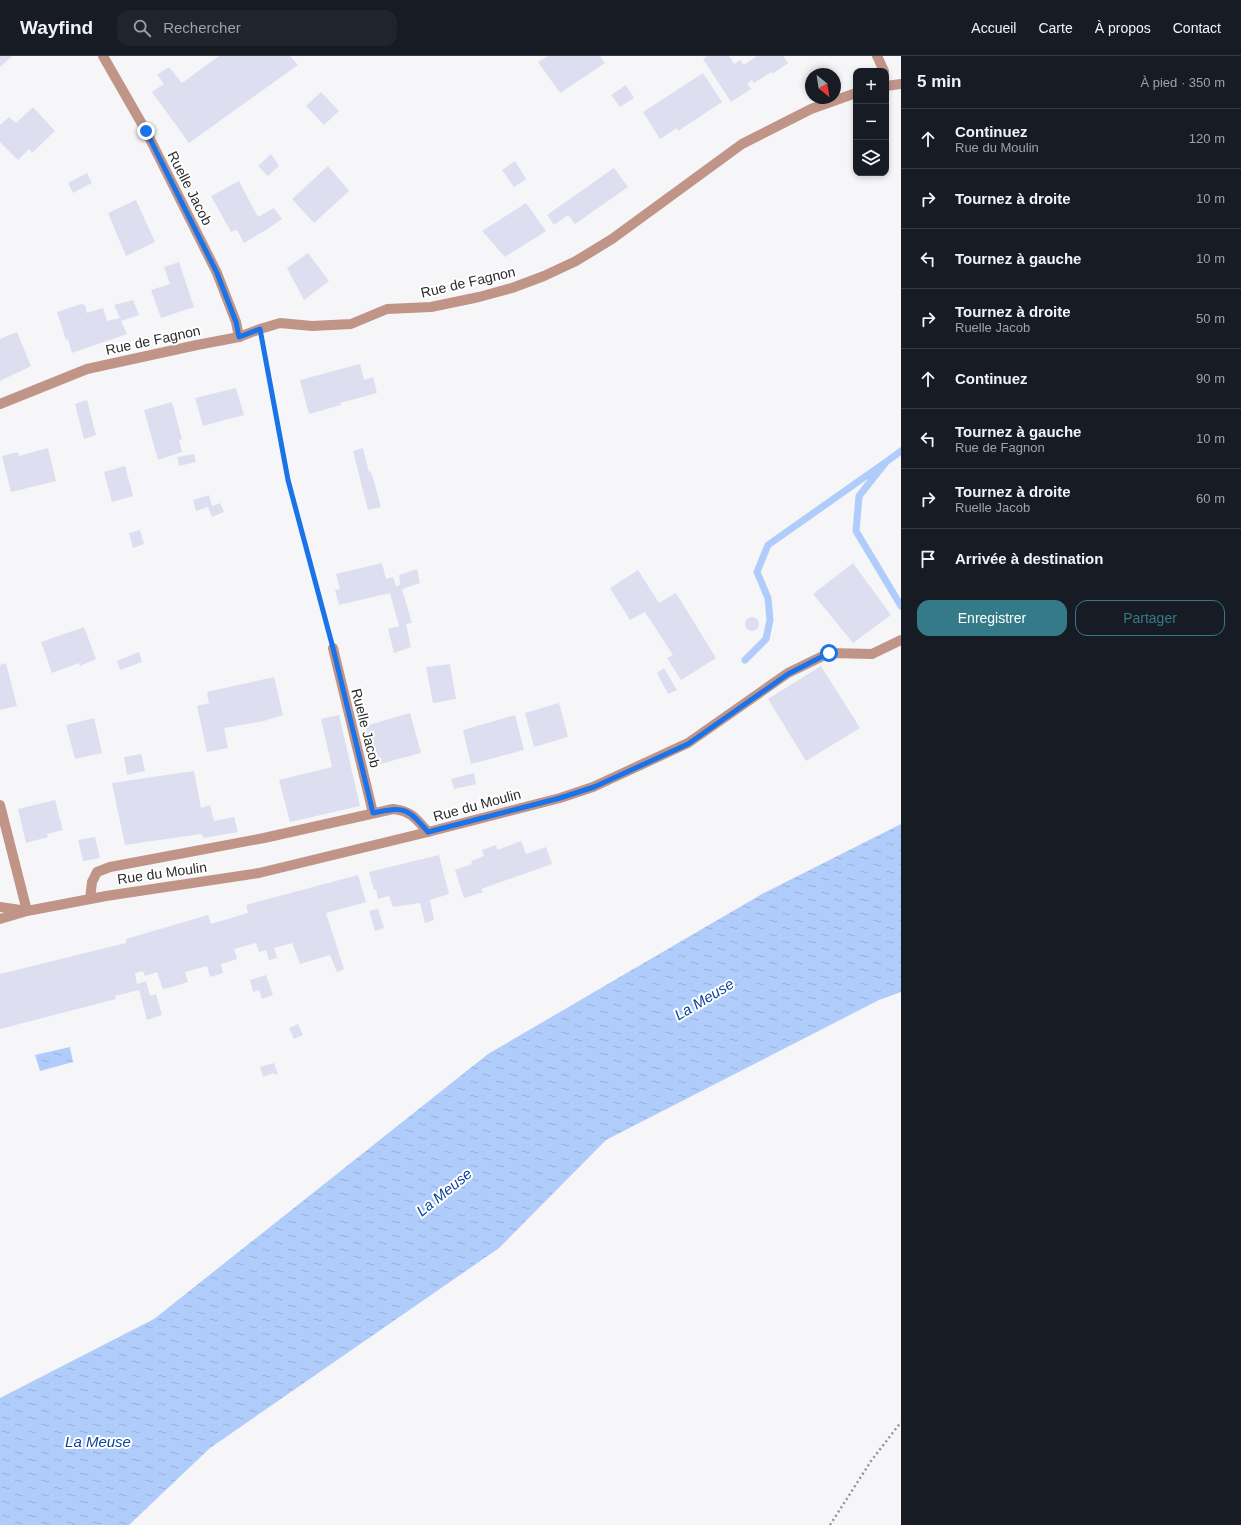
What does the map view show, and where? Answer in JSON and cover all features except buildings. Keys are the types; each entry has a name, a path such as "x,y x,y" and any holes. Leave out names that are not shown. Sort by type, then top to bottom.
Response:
{"street":[{"name":"Ruelle Jacob","path":"102,56 146,131 217,273 236,322 239,337"},
{"path":"877,56 883,68"},
{"path":"889,83 901,84"},
{"name":"Rue de Fagnon","path":"0,404 87,369 197,344 239,337 280,323 312,326 351,324 387,309 438,306 512,288 544,276 576,261 612,239 742,144 810,109 853,94"},
{"name":"Rue du Moulin","path":"0,919 27,911 90,899 259,873 553,800 594,787 688,744 788,674 829,653 872,654 901,640"},
{"name":"Ruelle Jacob","path":"333,648 373,813"},
{"path":"0,805 27,911"},
{"path":"90,899 92,882 97,872 110,867 264,838 393,809 404,810 412,814 428,832"},
{"name":"Rue du Moulin","path":"0,907 27,911"}],"path":[{"path":"260,329 288,480 333,648"},
{"path":"830,1525 871,1461 901,1422"}],"water":[{"name":"La Meuse","path":"901,824 901,992 879,1000 606,1140 499,1248 210,1448 129,1525 0,1525 0,1398 154,1319 488,1054 762,894"},
{"path":"70,1047 73,1062 40,1071 35,1055"}],"waterway":[{"path":"901,451 886,462 859,496 856,531 901,606"},
{"path":"745,660 766,639 770,620 768,598 757,572 768,545 886,462"}],"route":[{"path":"146,131 217,273 236,322 239,337 260,329 288,480 333,648 373,813 393,809 404,810 412,814 428,832 560,798 594,787 688,744 788,674 829,653"}]}
